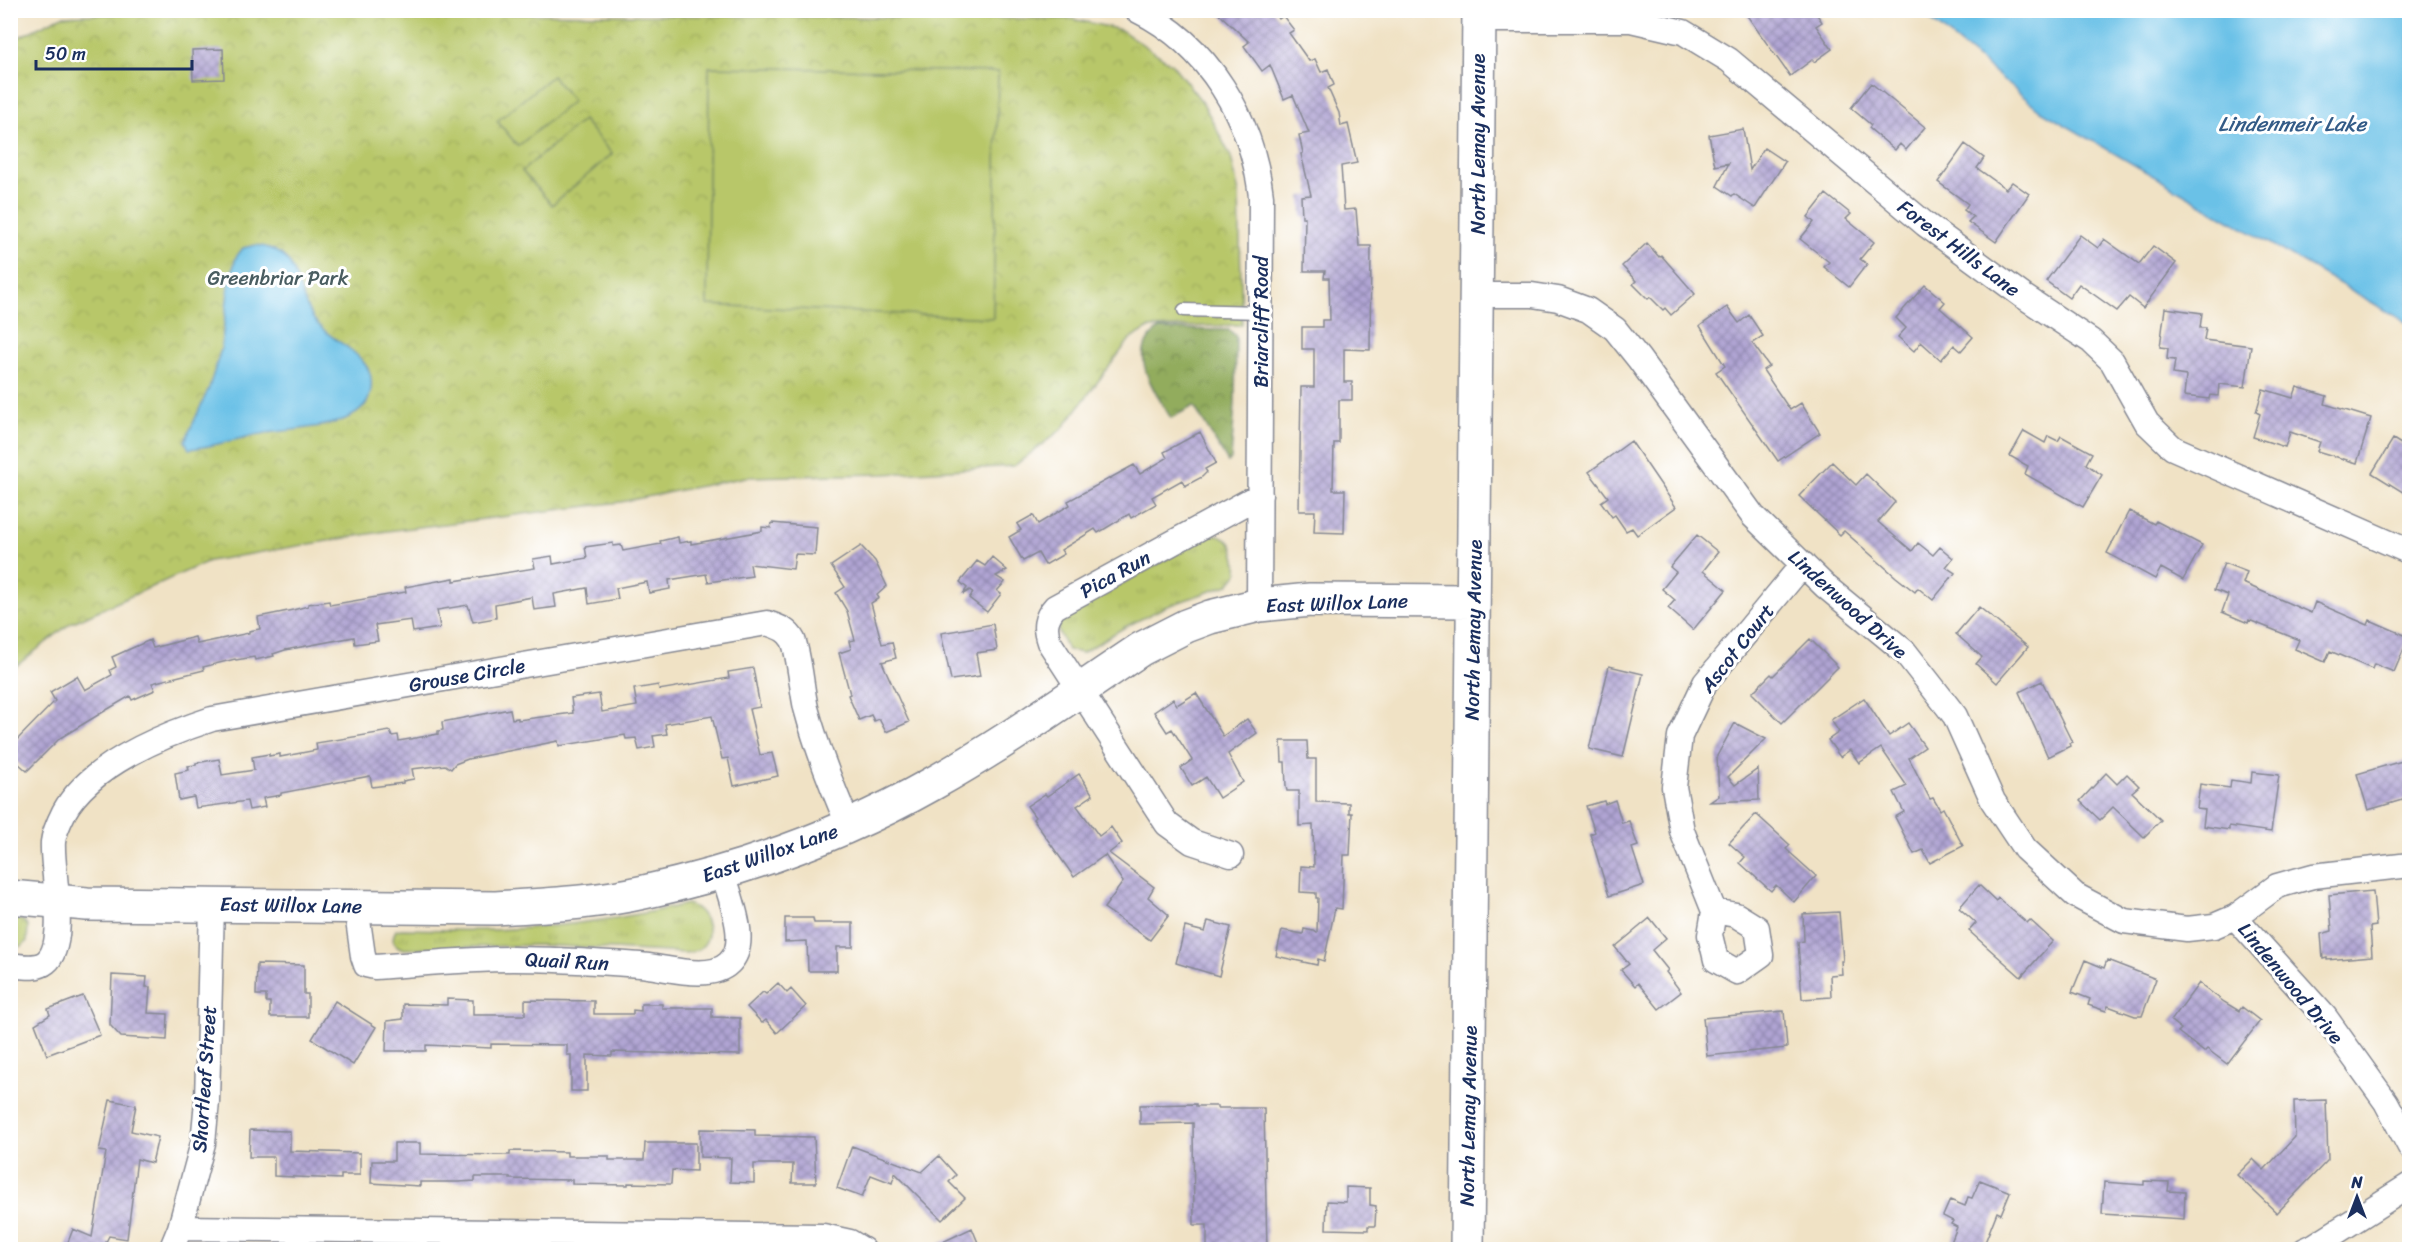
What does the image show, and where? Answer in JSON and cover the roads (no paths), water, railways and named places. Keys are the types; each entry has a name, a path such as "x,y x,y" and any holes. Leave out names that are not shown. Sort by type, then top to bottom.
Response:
{"main road":[{"name":"North Lemay Avenue","path":"1467,1250 1479,15"},
{"name":"East Willox Lane","path":"10,897 59,902 496,908 559,904 643,892 768,858 849,826 968,764 1163,637 1210,617 1259,605 1310,600 1473,601"}],"street":[{"name":"Briarcliff Road","path":"1137,10 1175,35 1198,57 1230,98 1240,116 1254,155 1261,196 1259,605"},
{"name":"Forest Hills Lane","path":"1479,15 1631,20 1683,32 1729,60 1925,224 2023,297 2091,341 2112,361 2147,423 2173,448 2409,552"},
{"name":"Lindenwood Drive","path":"1476,295 1532,295 1558,299 1588,310 1615,329 1753,516 1825,586 1905,652 1955,716 1993,801 2025,849 2074,895 2124,921 2187,929 2214,926 2235,917 2325,1017 2386,1102 2409,1147"},
{"name":"Pica Run","path":"1231,855 1192,842 1167,824 1079,691 1049,642 1045,626 1050,612 1055,607 1260,495"},
{"name":"Ascot Court","path":"1714,911 1682,831 1674,787 1680,736 1705,683 1803,564"},
{"name":"Grouse Circle","path":"10,965 33,967 46,962 54,950 59,902 53,841 62,815 70,801 102,770 171,734 212,719 767,623 782,628 795,646 799,674 814,736 824,767 849,826"},
{"path":"2235,917 2277,886 2313,876 2409,865"},
{"name":"Quail Run","path":"356,906 363,956 366,965 375,967 464,960 548,959 702,973 716,971 730,963 740,941 723,872"},
{"name":"Shortleaf Street","path":"176,1239 199,1163 206,1122 212,905"},
{"path":"2305,1250 2409,1185"},
{"path":"176,1239 823,1236 850,1242 863,1250"}],"lane":[{"path":"1184,310 1261,312"}],"water":[{"name":"Lindenmeir Lake","path":"1920,11 2409,11 2409,324 2041,111"},
{"path":"256,245 281,254 289,262 313,318 326,332 355,353 367,367 371,380 370,394 364,406 354,415 340,421 189,449 185,441 209,388 221,349 229,284 236,257 243,248"}],"park label":[{"name":"Greenbriar Park","path":"278,278"}]}
